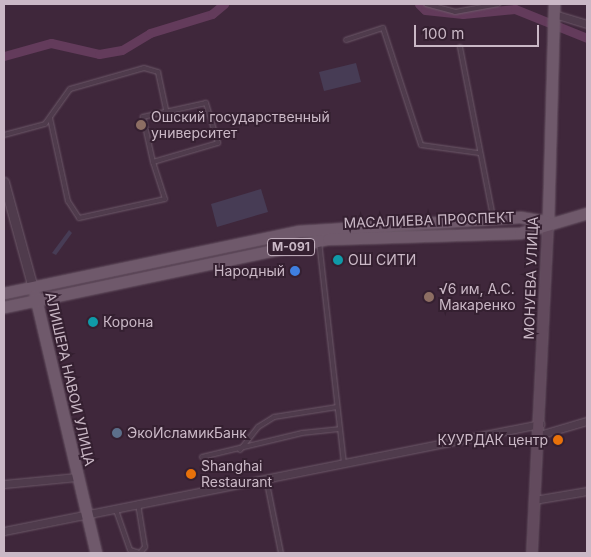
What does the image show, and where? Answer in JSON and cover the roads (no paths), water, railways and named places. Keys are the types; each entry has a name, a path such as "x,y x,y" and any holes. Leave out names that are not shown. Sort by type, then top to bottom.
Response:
{"main road":[{"name":"МОНУЕВА УЛИЦА","path":"532,553 548,221 554,12"},
{"path":"548,221 587,213"},
{"name":"МАСАЛИЕВА ПРОСПЕКТ","path":"33,288 300,232 493,218 548,221"},
{"name":"МАСАЛИЕВА ПРОСПЕКТ","path":"4,307 319,241 520,232 548,221"},
{"name":"М-091","path":"4,293 33,288"},
{"name":"АЛИШЕРА НАВОИ УЛИЦА","path":"33,288 96,553"}],"street":[{"path":"554,12 587,24"},
{"path":"4,182 33,288"},
{"path":"4,531 87,517 138,504 344,463 587,421"},
{"path":"4,484 77,477"},
{"path":"534,500 587,491"}],"lane":[{"path":"426,4 455,12 498,4"},
{"path":"346,40 384,28 421,145 479,153"},
{"path":"460,47 493,218"},
{"path":"4,135 37,128 50,118 70,89 144,68 158,72 166,111"},
{"path":"50,118 68,201 79,218 92,218 164,199 153,162 143,117 206,104 218,144 153,162"},
{"path":"319,241 344,463"},
{"path":"240,450 258,427 274,417 337,407"},
{"path":"202,457 240,450 302,433 339,430"},
{"path":"266,478 280,553"},
{"path":"116,510 130,550 140,553 145,547 138,504"}],"waterway":[{"path":"4,56 51,43 99,54 122,50 150,33 212,14 224,4"},
{"path":"419,4 425,10 463,14 515,9 587,38"}],"place":[{"name":"Ошский государственный университет","path":"141,125"},
{"name":"ОШ СИТИ","path":"338,260"},
{"name":"Народный","path":"295,271"},
{"name":"√6 им, А.С. Макаренко","path":"429,297"},
{"name":"Корона","path":"93,322"},
{"name":"ЭкоИсламикБанк","path":"117,433"},
{"name":"КУУРДАК центр","path":"558,440"},
{"name":"Shanghai Restaurant","path":"191,474"}]}
